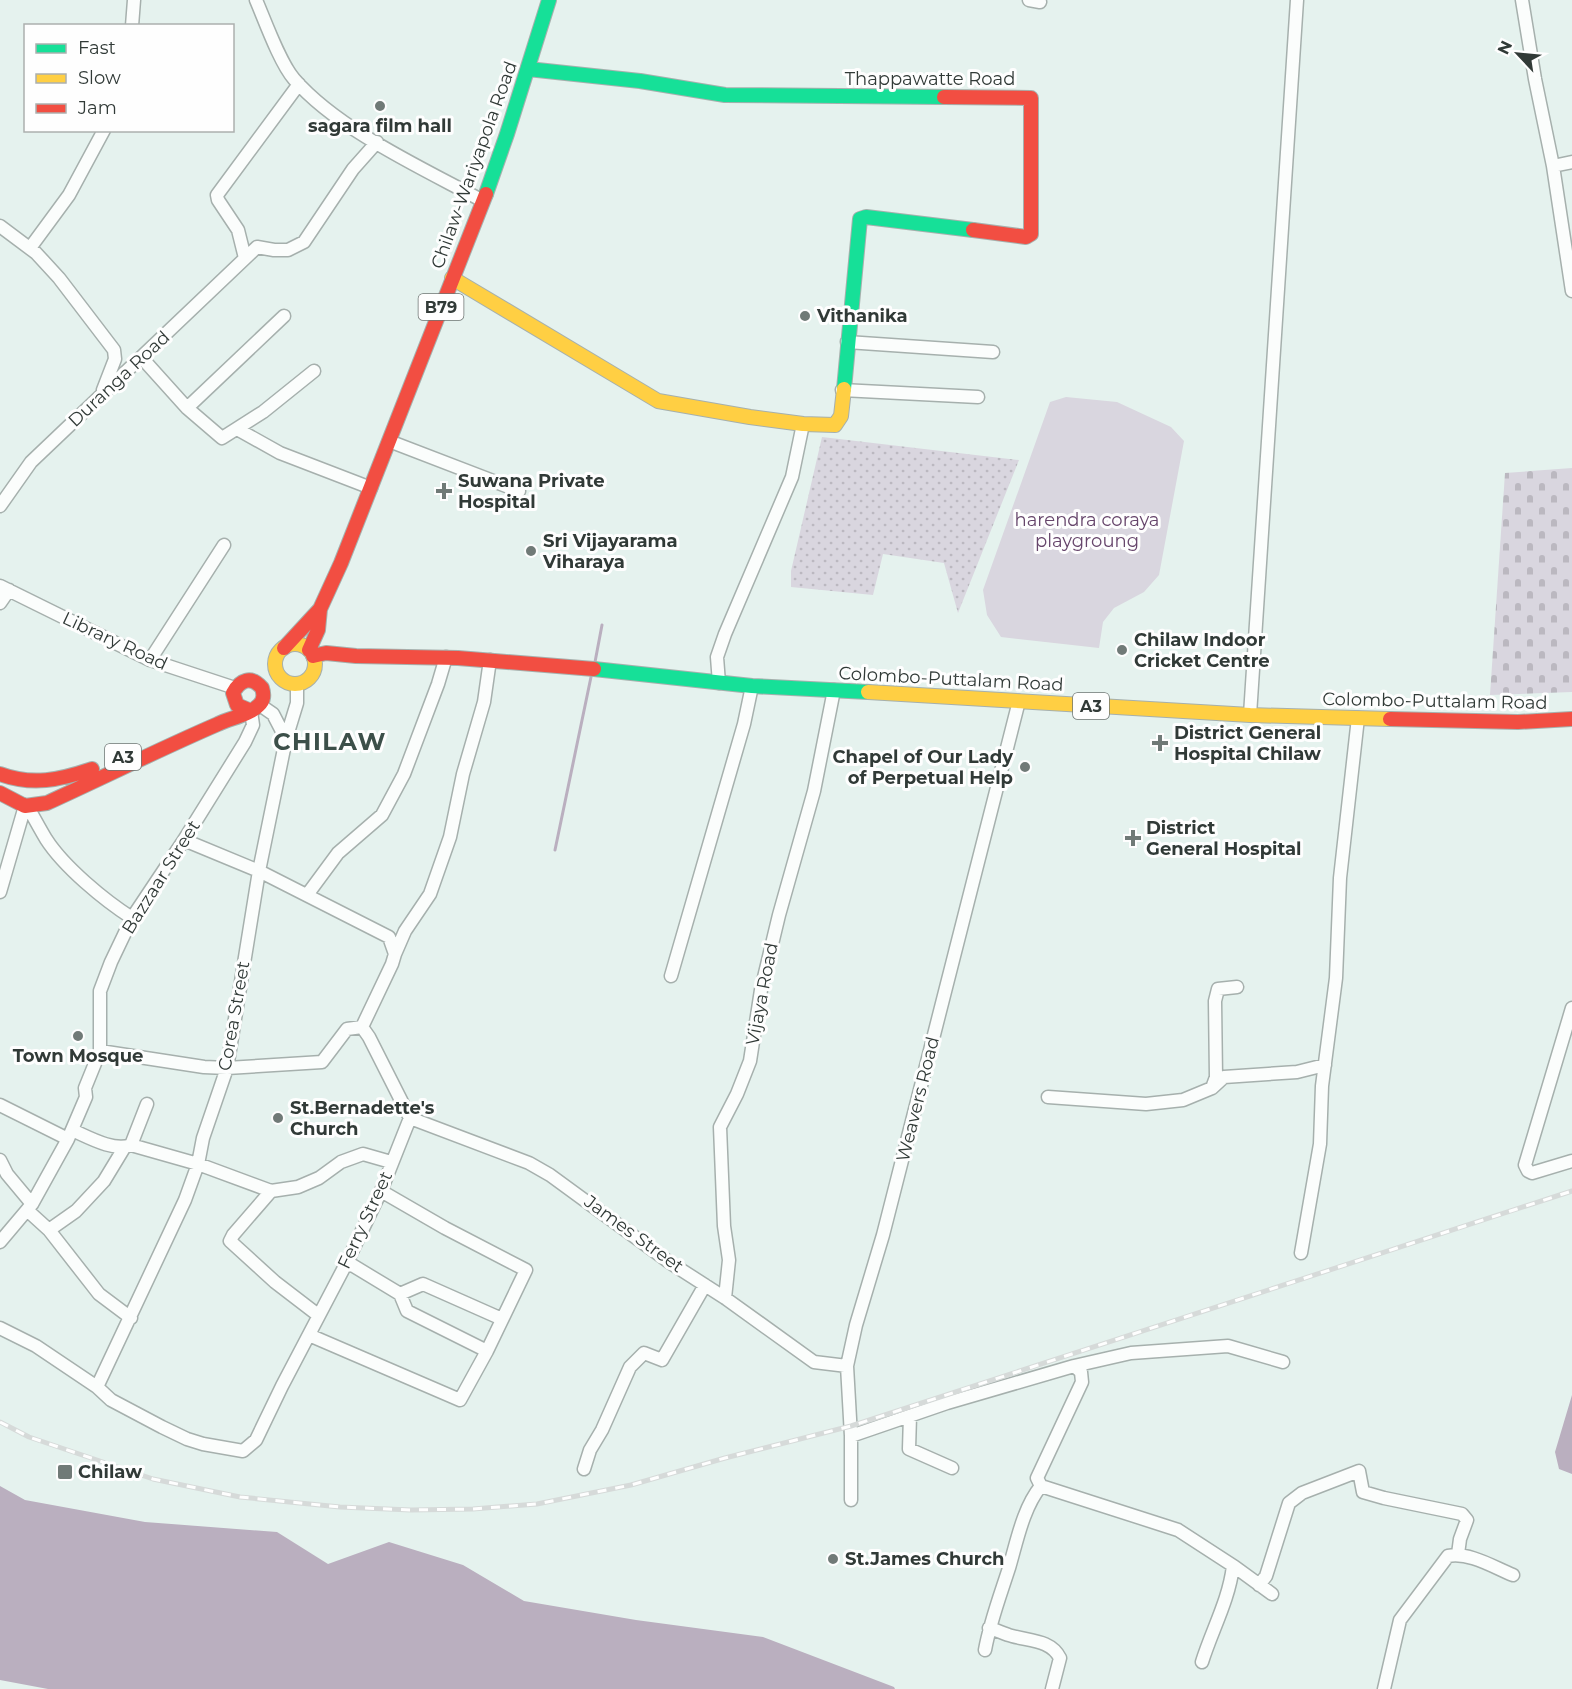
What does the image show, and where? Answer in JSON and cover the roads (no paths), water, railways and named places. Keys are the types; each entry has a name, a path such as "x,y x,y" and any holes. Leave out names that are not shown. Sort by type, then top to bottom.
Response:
{"main road":[{"name":"Chilaw-Wariyapola Road","path":"320,609 371,488 483,201 507,134 549,0"},
{"name":"Thappawatte Road","path":"452,278 658,401 803,424 835,425 841,416 860,219 866,217 1026,237 1031,234 1031,98 725,95 640,81 528,69"},
{"name":"B79","path":"284,648 320,609"},
{"name":"B79","path":"311,653 318,630 320,609"},
{"path":"247,679 261,686 264,696 255,708 237,705 231,694 242,681 276,660 284,648 300,645 311,653 315,661 313,673 307,680 291,684 277,673 276,660"},
{"name":"Colombo-Puttalam Road","path":"311,653 446,657 582,667 752,686 1250,715 1518,722 1572,719"},
{"name":"Colombo-Puttalam Road","path":"313,673 380,663 401,657"},
{"name":"A3","path":"24,806 47,802 217,723 255,708"},
{"name":"A3","path":"0,774 28,783 63,779 151,746 207,714"},
{"path":"0,793 24,806 36,802 39,794 36,786 28,783 21,784 16,790 15,797 24,806"}],"street":[{"path":"132,24 134,0"},
{"path":"256,0 292,78 334,115 377,142 483,201"},
{"path":"1250,715 1297,0"},
{"path":"1522,0 1535,79 1569,245 1572,291"},
{"path":"299,84 217,195 238,230 245,258 257,247 288,250 304,242 353,170 377,142"},
{"path":"30,248 69,195 103,132"},
{"path":"1553,166 1572,162"},
{"path":"0,226 30,248 59,278 114,350 115,359 99,398"},
{"name":"Duranga Road","path":"0,506 31,462 245,258"},
{"path":"188,408 284,316"},
{"path":"847,342 993,352"},
{"path":"142,358 188,408 222,438 263,412 314,371"},
{"path":"842,390 978,397"},
{"path":"718,683 717,657 792,477 803,424"},
{"path":"237,429 280,453 371,488"},
{"path":"389,441 519,491"},
{"path":"150,660 224,545"},
{"path":"0,603 4,588"},
{"name":"Library Road","path":"4,588 150,660 231,694"},
{"path":"307,895 338,854 382,815 404,774 446,657"},
{"path":"362,1027 405,931 430,894 450,837 463,774 484,702 490,660"},
{"name":"Corea Street","path":"97,1387 185,1200 198,1164 202,1138 227,1068 259,871 286,739 297,703 297,684"},
{"path":"671,976 744,724 752,686"},
{"name":"Vijaya Road","path":"725,1298 729,1260 724,1226 720,1127 737,1094 750,1061 761,990 779,915 814,790 834,690"},
{"name":"Weavers Road","path":"851,1500 851,1436 847,1366 856,1325 883,1235 1019,701"},
{"path":"255,708 273,714 286,739"},
{"name":"Bazzaar Street","path":"0,1242 29,1207 70,1135 86,1097 85,1088 100,1051 100,992 111,962 132,918 250,734 255,708"},
{"path":"1300,1253 1320,1144 1324,1065 1336,978 1340,878 1358,718"},
{"path":"0,892 24,806"},
{"path":"24,806 61,858 97,893 132,918"},
{"path":"184,840 259,871 381,931 389,937 395,954"},
{"path":"1212,1088 1216,1077 1215,1001 1218,989 1238,987"},
{"path":"1572,1008 1525,1165 1532,1173 1572,1161"},
{"path":"100,1051 204,1067 227,1068 322,1062 346,1029 362,1027"},
{"path":"362,1027 410,1118"},
{"path":"1048,1097 1146,1104 1183,1100 1212,1088 1224,1077 1297,1072 1324,1065"},
{"path":"49,1230 76,1211 104,1181 128,1146 147,1104"},
{"path":"0,1105 70,1135 105,1144 128,1146 198,1164 271,1191 298,1187 319,1178 341,1162 363,1154 391,1162"},
{"name":"James Street","path":"410,1118 529,1163 570,1188 669,1262 725,1298 814,1362 847,1366"},
{"name":"Ferry Street","path":"0,1328 36,1346 97,1387 111,1400 187,1439 243,1451 256,1440 347,1262 381,1191 410,1118"},
{"path":"0,1161 29,1207 99,1294 131,1318"},
{"path":"271,1191 230,1241 267,1276 318,1315"},
{"path":"309,1335 460,1400 487,1351 526,1270 381,1191"},
{"path":"347,1262 400,1294 407,1311 487,1351"},
{"path":"400,1294 423,1284 502,1319"},
{"path":"584,1469 590,1450 602,1430 630,1366 644,1353 662,1360 705,1285"},
{"path":"851,1436 1074,1366 1131,1353 1228,1346 1283,1362"},
{"path":"1074,1366 1081,1372 1082,1382 1037,1478 1041,1486 1178,1530 1272,1594"},
{"path":"910,1416 909,1449 952,1468"},
{"path":"1259,1585 1266,1576 1289,1503 1302,1493 1359,1471 1363,1492 1462,1514 1467,1520 1460,1539 1458,1554"},
{"path":"985,1650 989,1628 1032,1496 1041,1486"},
{"path":"1384,1689 1400,1620 1448,1556 1458,1554 1475,1558 1513,1575"},
{"path":"1202,1662 1226,1599 1233,1566"},
{"path":"989,1628 1012,1636 1042,1642 1056,1650 1060,1658 1052,1689"}],"waterway":[{"path":"595,662 602,625"},
{"path":"555,850 591,677"}],"railway":[{"path":"0,1422 29,1437 153,1479 240,1497 340,1507 411,1510 473,1509 537,1504 631,1485 851,1426 1572,1191"}],"place":[{"name":"sagara film hall","path":"380,106"},
{"name":"Vithanika","path":"805,316"},
{"name":"Suwana Private Hospital","path":"444,491"},
{"name":"Sri Vijayarama Viharaya","path":"531,551"},
{"name":"Chilaw Indoor Cricket Centre","path":"1122,650"},
{"name":"District General Hospital Chilaw","path":"1160,743"},
{"name":"Chapel of Our Lady of Perpetual Help","path":"1025,767"},
{"name":"District General Hospital","path":"1133,838"},
{"name":"Town Mosque","path":"78,1036"},
{"name":"St.Bernadette's Church","path":"278,1118"},
{"name":"Chilaw","path":"65,1472"},
{"name":"St.James Church","path":"833,1559"}],"district":[{"name":"CHILAW","path":"330,741"}],"park label":[{"name":"harendra coraya playgroung","path":"1087,530"}]}
